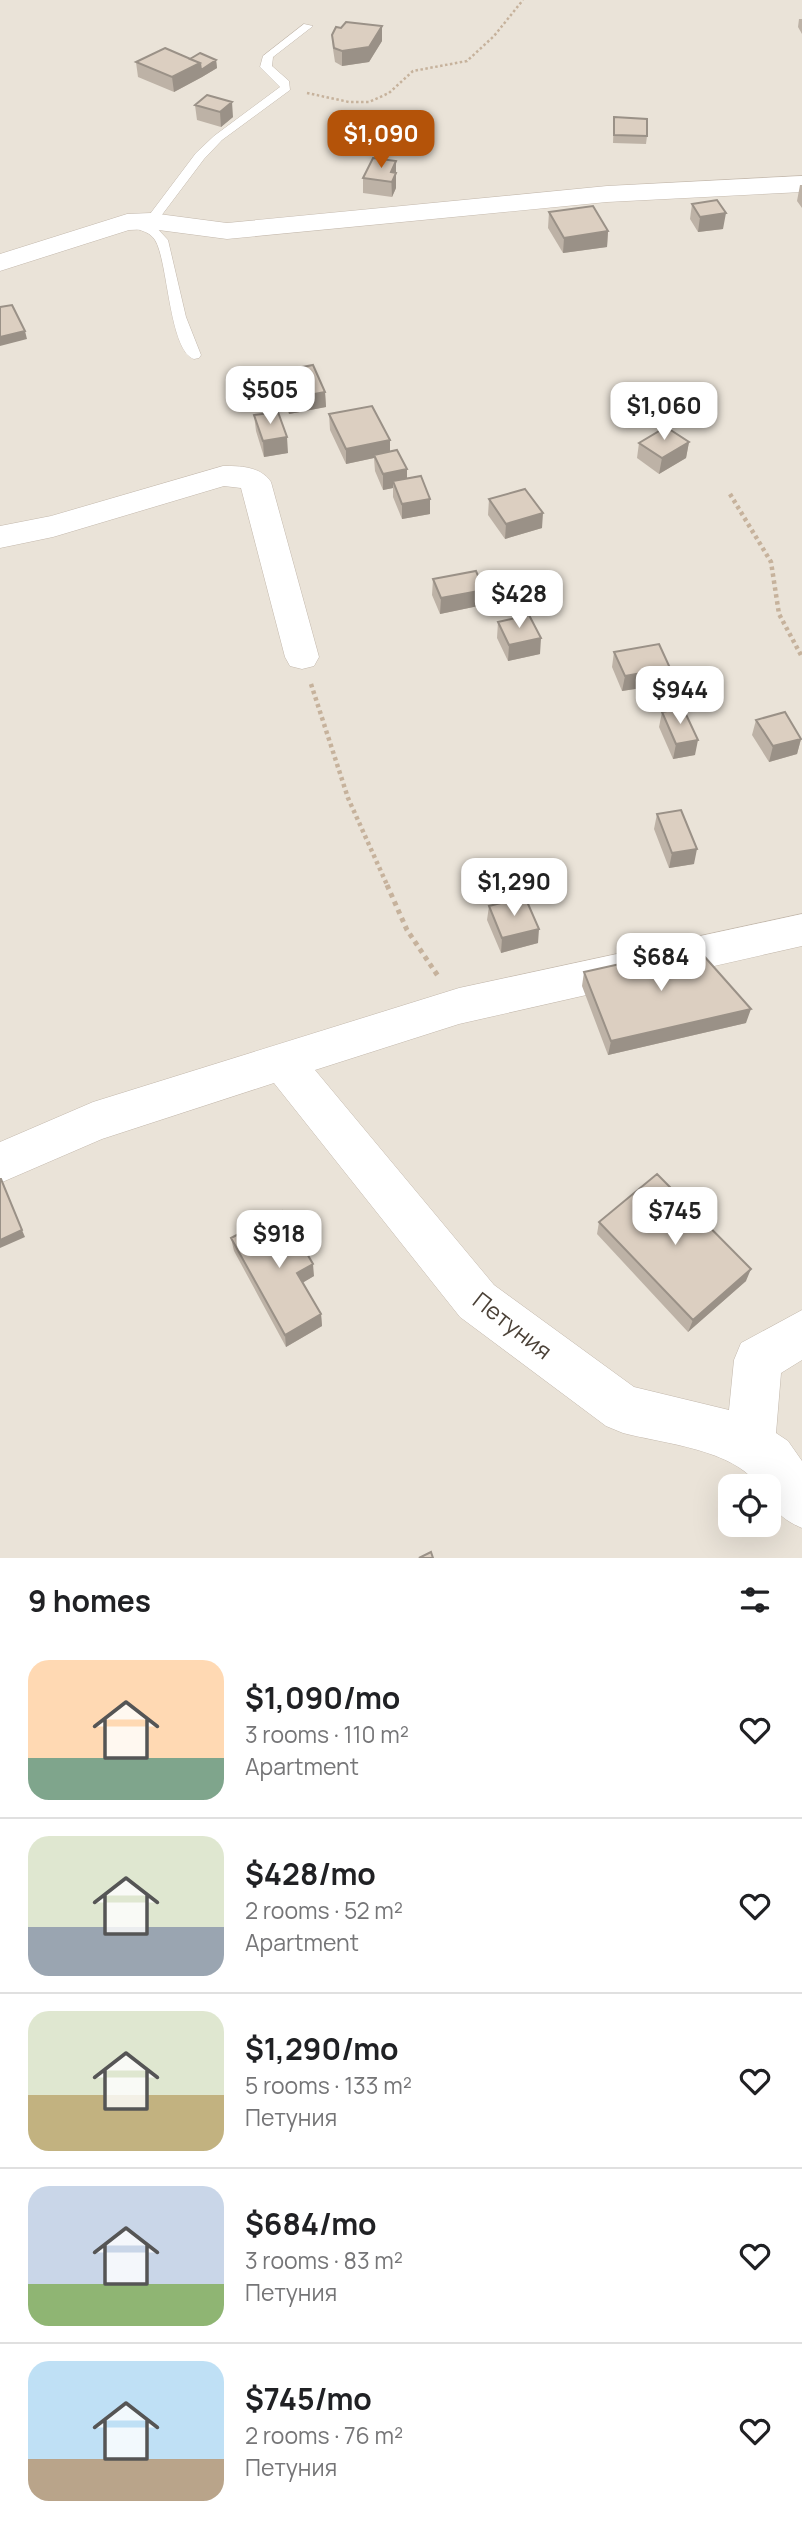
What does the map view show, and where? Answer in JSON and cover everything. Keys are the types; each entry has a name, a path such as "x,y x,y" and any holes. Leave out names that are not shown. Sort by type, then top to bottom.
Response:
{"street":[{"path":"0,263 139,221 227,231 607,194 802,184"},
{"path":"0,537 53,526 223,476 242,477 255,482 302,657"},
{"path":"0,1163 93,1122 458,1006 802,930"},
{"name":"Петуния","path":"283,1062 477,1301 623,1409 729,1436 750,1444 770,1459 802,1503"},
{"path":"750,1444 758,1360 802,1333"}],"lane":[{"path":"194,355 179,317 162,240 139,221 218,138 286,88 285,83 266,67 265,61 308,26"}],"path":[{"path":"286,88 355,103 378,100 406,75 416,70 468,62 497,33 523,0"},
{"path":"730,495 771,562 779,614 802,657"},
{"path":"302,657 348,798 407,930 458,1006"}],"shaded area":[{"path":"0,0 802,0 802,1558 0,1558"}],"building":[{"path":"346,22 382,26 369,47 342,51 334,48 332,35 336,27 341,28"},
{"path":"165,48 200,63 172,77 136,62"},
{"path":"200,53 216,60 201,70 200,63 190,59"},
{"path":"207,95 232,102 220,112 195,105"},
{"path":"614,117 647,119 647,136 614,135"},
{"path":"388,120 409,123 400,138 373,134 378,126 384,127"},
{"path":"373,158 396,161 391,172 396,173 392,182 363,178"},
{"path":"717,200 726,213 700,217 692,204"},
{"path":"593,206 608,231 564,238 549,212"},
{"path":"12,305 25,331 0,337 0,307"},
{"path":"313,365 325,392 288,399 276,372"},
{"path":"372,406 390,440 346,449 329,414"},
{"path":"278,412 287,437 263,441 254,415"},
{"path":"666,427 689,442 662,458 639,443"},
{"path":"397,450 407,469 383,474 374,455"},
{"path":"421,476 430,499 402,504 393,481"},
{"path":"525,489 543,513 506,524 489,499"},
{"path":"476,571 484,590 441,598 433,579"},
{"path":"529,615 541,638 509,645 498,622"},
{"path":"659,644 670,668 625,676 614,652"},
{"path":"683,708 698,740 676,744 662,712"},
{"path":"785,712 801,739 773,746 756,720"},
{"path":"681,810 697,849 672,853 657,814"},
{"path":"525,897 539,929 502,938 489,906"},
{"path":"696,947 751,1009 611,1041 584,972"},
{"path":"657,1174 751,1269 693,1320 599,1222"},
{"path":"0,1179 22,1230 0,1240"},
{"path":"282,1211 313,1264 297,1273 321,1314 285,1335 231,1238"},
{"path":"431,1552 433,1558 419,1558"}]}
